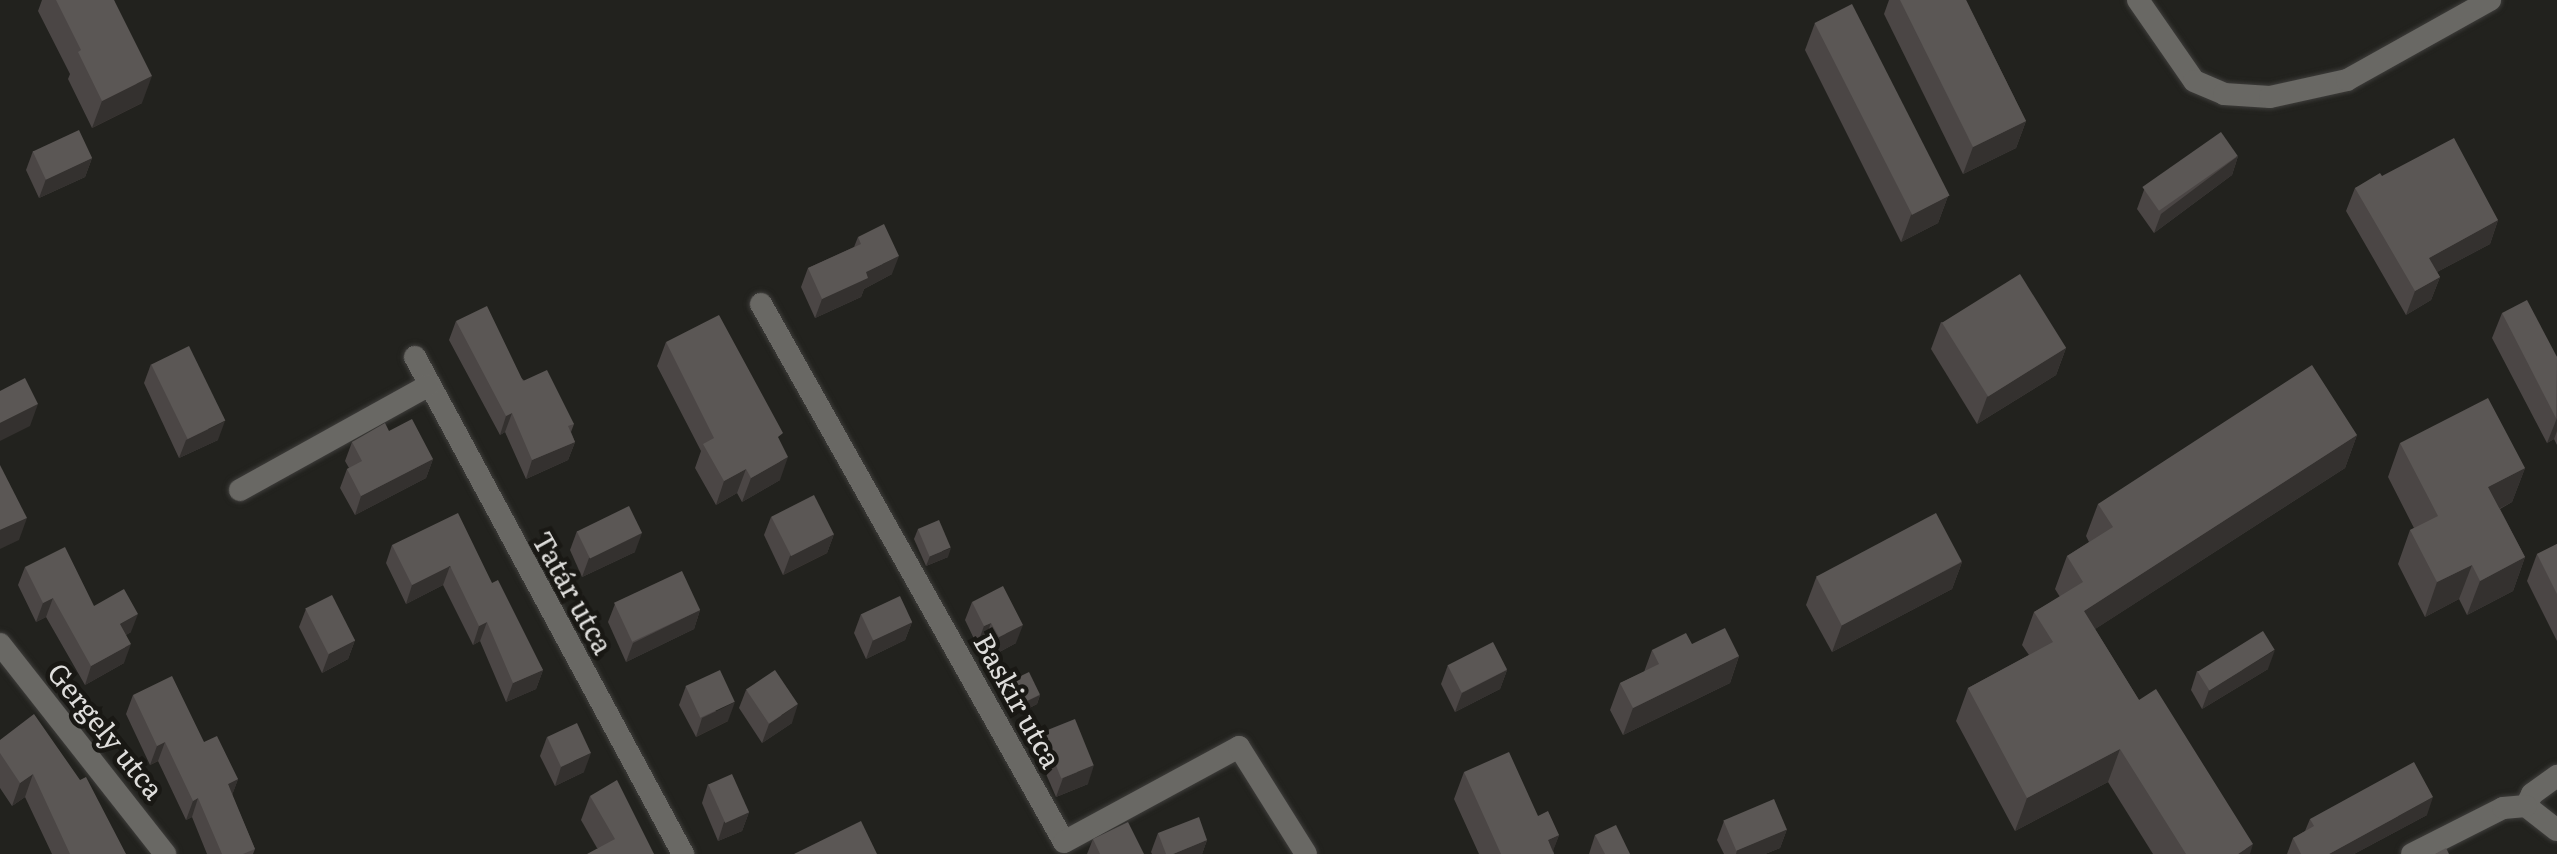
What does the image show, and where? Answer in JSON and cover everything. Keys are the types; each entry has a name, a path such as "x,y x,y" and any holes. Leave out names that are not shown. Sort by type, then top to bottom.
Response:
{"street":[{"path":"2138,0 2194,81 2224,94 2270,97 2347,80 2490,0"},
{"name":"Baskir utca","path":"761,304 1054,848 1240,747 1306,854"},
{"name":"Tatár utca","path":"415,357 683,854"},
{"path":"240,490 428,386"},
{"name":"Gergely utca","path":"0,644 165,854"},
{"path":"2526,806 2532,794 2557,776"},
{"path":"2412,854 2503,808 2526,806 2557,830"}],"building":[{"path":"56,0 114,0 152,76 102,101"},
{"path":"1900,0 1966,0 2026,121 1973,147"},
{"path":"1852,4 1950,196 1912,215 1815,23"},
{"path":"79,130 92,158 46,180 33,152"},
{"path":"2221,132 2238,156 2159,211 2142,187"},
{"path":"2454,138 2498,220 2429,258 2440,277 2415,291 2355,188"},
{"path":"884,224 899,256 866,272 868,278 822,299 808,268 861,244 858,237"},
{"path":"2020,274 2066,348 1988,397 1942,323"},
{"path":"2527,300 2557,357 2556,418 2502,313"},
{"path":"487,306 523,381 547,370 574,424 568,426 575,442 532,460 512,413 506,416 456,321"},
{"path":"719,315 783,433 778,437 788,457 751,478 746,469 724,481 703,444 714,438 666,342"},
{"path":"189,346 225,421 188,439 151,364"},
{"path":"2312,365 2357,435 2084,611 2139,700 2156,689 2253,844 2238,854 2186,854 2120,749 2027,798 1968,688 2053,642 2034,612 2083,582 2067,556 2113,527 2098,504"},
{"path":"25,378 38,404 0,423 0,391"},
{"path":"2488,398 2525,468 2488,487 2525,557 2480,581 2472,565 2437,582 2410,530 2438,516 2400,443"},
{"path":"412,419 433,459 361,496 347,469 362,461 352,442 385,423 389,431"},
{"path":"0,465 27,518 0,530"},
{"path":"814,495 834,534 791,556 771,517"},
{"path":"629,506 642,533 590,558 577,531"},
{"path":"458,513 492,583 498,580 543,670 513,683 487,622 479,626 450,566 412,585 392,545"},
{"path":"1936,513 1962,562 1842,625 1816,577"},
{"path":"939,520 951,548 930,557 918,529"},
{"path":"2557,544 2557,594 2537,554"},
{"path":"65,547 94,606 124,589 138,614 120,624 131,644 91,666 53,598 43,603 25,567"},
{"path":"682,571 700,610 632,642 614,603"},
{"path":"1003,586 1023,625 999,637 991,623 984,626 972,602"},
{"path":"332,595 355,640 328,654 305,609"},
{"path":"900,596 912,622 873,640 861,614"},
{"path":"1725,628 1739,656 1633,708 1620,683 1659,664 1652,650 1686,633 1692,644"},
{"path":"2263,631 2275,650 2209,690 2198,672"},
{"path":"1493,642 1507,670 1462,693 1448,665"},
{"path":"720,670 735,702 700,718 686,686"},
{"path":"775,670 798,704 769,724 746,690"},
{"path":"1029,672 1040,694 1018,705 1007,683"},
{"path":"172,676 204,742 217,736 238,779 228,784 255,849 243,854 222,854 198,798 193,801 165,742 157,746 133,695"},
{"path":"34,714 80,780 86,777 126,854 70,854 33,774 20,783 0,753 0,740"},
{"path":"1075,719 1094,765 1061,778 1043,732"},
{"path":"577,723 591,753 561,767 547,737"},
{"path":"1509,752 1538,816 1548,811 1559,835 1548,840 1554,854 1501,854 1464,772"},
{"path":"2414,762 2433,797 2329,854 2301,854 2293,838 2314,826 2310,819"},
{"path":"732,774 749,812 725,823 708,785"},
{"path":"617,780 654,854 587,854 615,839 590,796"},
{"path":"1774,799 1787,829 1736,851 1723,820"},
{"path":"1199,817 1207,840 1166,854 1158,833"},
{"path":"861,821 877,854 794,854"},
{"path":"1128,822 1144,854 1100,854 1093,839"},
{"path":"1616,825 1630,854 1605,854 1595,835"}]}
